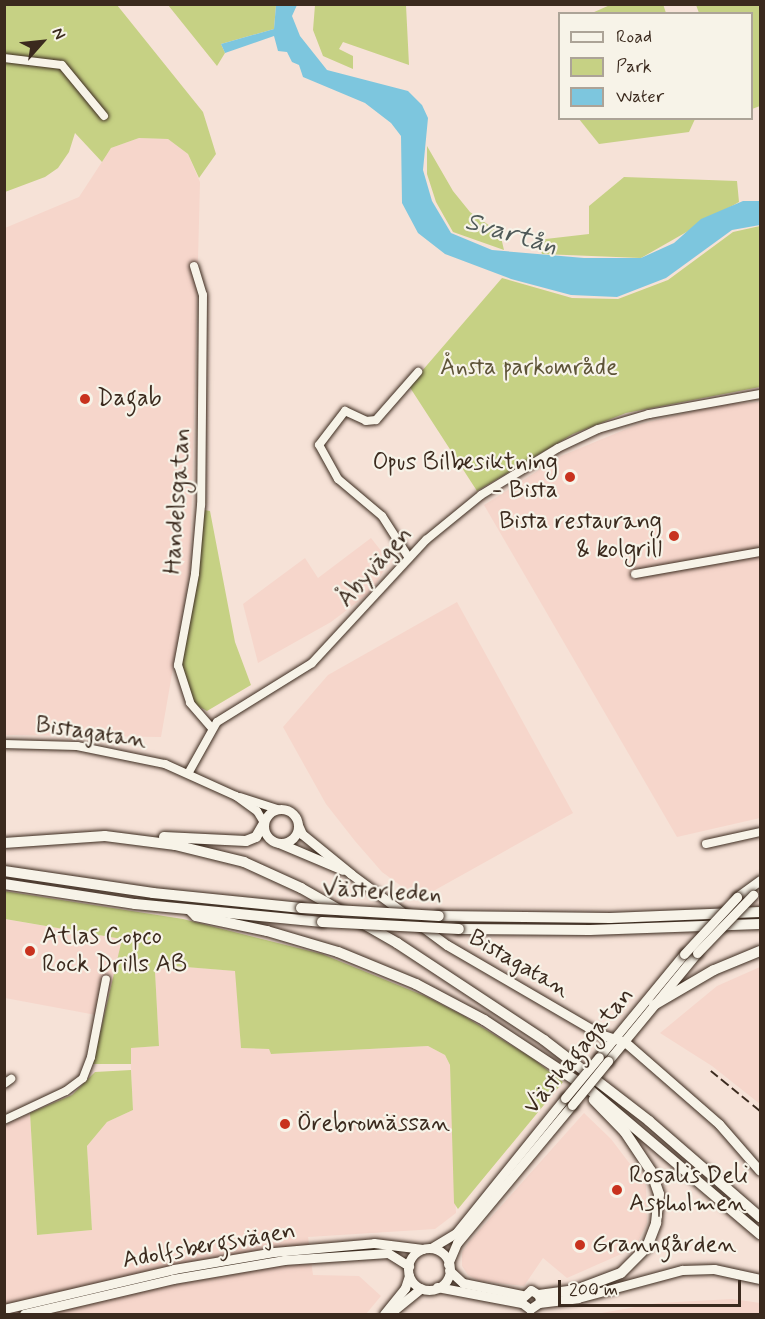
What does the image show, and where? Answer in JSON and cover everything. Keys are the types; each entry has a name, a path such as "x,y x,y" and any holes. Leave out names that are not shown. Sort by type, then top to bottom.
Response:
{"highway":[{"path":"4,843 114,837 246,841 256,837 263,823"},
{"path":"114,837 175,845 244,862 321,899 381,933 562,1053 658,1128 760,1217"},
{"name":"Västerleden","path":"4,871 153,893 301,908 439,916 610,918 760,912"},
{"name":"Västerleden","path":"4,884 191,911 322,922 459,929 590,930 760,924"},
{"path":"191,911 196,916 302,940 400,977 484,1020 590,1090 760,1234"},
{"path":"654,1005 714,970 760,951"},
{"path":"539,1299 576,1290 621,1273 646,1247 656,1222 659,1194 651,1171 625,1132 593,1100 590,1090"}],"main road":[{"path":"278,809 291,812 298,825 294,838 279,843 267,838 263,823 278,809"},
{"name":"Bistagatan","path":"298,825 302,834 351,874 470,959 614,1040 631,1030"},
{"name":"Bistagatan","path":"279,843 351,874"},
{"name":"Västhagagatan","path":"631,1030 684,954 737,897 760,880"},
{"name":"Västhagagatan","path":"449,1267 457,1243 604,1059 654,1005 697,952 757,893"},
{"path":"631,1030 638,1053 719,1124 760,1171"},
{"name":"Västhagagatan","path":"604,1059 614,1040"},
{"name":"Västhagagatan","path":"427,1249 456,1233 569,1102"},
{"name":"Adolfsbergsvägen","path":"4,1309 112,1289 204,1268 296,1254 374,1243 427,1249"},
{"path":"387,1314 405,1288 412,1256 427,1249 444,1255 449,1267 462,1283 522,1299 530,1309 539,1299"},
{"name":"Adolfsbergsvägen","path":"296,1254 388,1253 409,1271"},
{"path":"437,1287 449,1267"},
{"path":"522,1299 531,1290 539,1299 570,1300 682,1270 721,1270 760,1279"},
{"path":"409,1271 421,1288"},
{"path":"387,1314 421,1288 437,1287 522,1299"},
{"name":"Adolfsbergsvägen","path":"24,1314 112,1289"}],"street":[{"path":"4,58 62,65 104,116"},
{"name":"Handelsgatan","path":"194,266 203,295 200,524 195,574 178,665 190,703 212,728"},
{"path":"409,558 382,516 338,479 319,445 345,411 366,421 376,420 418,372"},
{"name":"Åbyvägen","path":"189,772 212,728 323,653 409,558 473,501 570,442 639,416 760,394"},
{"path":"635,573 760,552"},
{"name":"Bistagatan","path":"4,744 99,749 189,772 236,796 257,811 263,823"},
{"name":"Bistagatan","path":"236,796 278,809"},
{"path":"706,844 760,832"},
{"path":"4,1120 66,1091 83,1078 91,1057 106,979"}],"shaded area":[{"path":"139,138 168,139 188,154 200,182 190,571 161,737 5,735 5,228 79,197 111,148"},
{"path":"760,402 760,818 677,837 484,505 561,456 636,425 723,404"},
{"path":"371,538 389,561 372,591 331,622 258,663 243,604 305,558 318,578"},
{"path":"457,602 573,813 419,899 382,872 355,841 326,804 283,727 328,675"},
{"path":"4,919 122,939 112,989 96,1015 5,998"},
{"path":"161,965 236,971 241,1048 269,1049 271,1054 428,1046 445,1055 450,1065 456,1213 435,1229 308,1237 313,1275 359,1276 381,1296 366,1314 5,1314 5,1125 30,1113 37,1235 92,1230 87,1146 107,1122 133,1110 130,1048 159,1046 155,970"},
{"path":"760,967 760,1104 712,1066 660,1033 717,986"},
{"path":"584,1113 611,1139 646,1185 647,1223 635,1248 567,1278 543,1258 524,1286 479,1281 468,1275 462,1266 462,1252 469,1242"},
{"path":"732,1299 760,1303 760,1314 596,1314 658,1303"}],"green space":[{"path":"663,4 666,12 594,12 610,5"},
{"path":"5,5 117,5 203,112 216,154 199,178 188,154 168,139 139,138 111,148 102,162 75,133 69,152 58,168 45,177 5,192"},
{"path":"168,5 276,5 274,29 221,44 225,53 217,66"},
{"path":"315,5 406,5 409,65 343,42 339,49 353,56 353,69 323,56 313,30"},
{"path":"696,5 760,5 760,106 753,109 753,12 699,12"},
{"path":"580,120 695,120 689,132 599,144"},
{"path":"427,146 453,191 470,212 500,233 504,250 453,232 436,202 427,174"},
{"path":"624,177 737,181 739,202 641,258 542,254 537,240 589,234 589,206"},
{"name":"Ånsta parkområde","path":"760,226 760,387 626,413 573,434 477,491 409,386 502,278 572,298 618,299 668,280 733,232"},
{"path":"204,510 210,511 235,642 251,685 207,711 196,705 188,691 182,663"},
{"path":"4,891 183,919 322,954 425,996 464,1016 532,1058 563,1082 458,1209 454,1203 450,1065 445,1055 428,1046 271,1054 269,1049 241,1048 235,971 161,965 155,971 159,1046 131,1048 131,1064 93,1064 122,939 5,919"},
{"path":"131,1070 133,1110 107,1122 87,1146 92,1230 37,1235 30,1113 72,1095 95,1072"}],"water":[{"path":"276,5 297,5 292,16 300,36 327,70 408,91 422,105 428,118 423,170 432,201 451,233 492,250 584,258 641,258 674,243 701,219 743,201 760,201 760,225 732,230 666,278 617,297 571,295 511,279 445,254 418,233 402,203 401,136 391,123 365,103 303,77 299,65 292,62 287,52 278,51 274,36 225,53 221,44 274,29"}],"railway":[{"path":"711,1071 760,1111"}],"place":[{"name":"Dagab","path":"85,399"},
{"name":"Opus Bilbesiktning - Bista","path":"570,477"},
{"name":"Bista restaurang & kolgrill","path":"674,536"},
{"name":"Atlas Copco Rock Drills AB","path":"30,951"},
{"name":"Örebromässan","path":"285,1124"},
{"name":"Rosalis Deli Aspholmen","path":"617,1190"},
{"name":"Granngården","path":"580,1245"}],"water label":[{"name":"Svartån","path":"511,235"}]}
